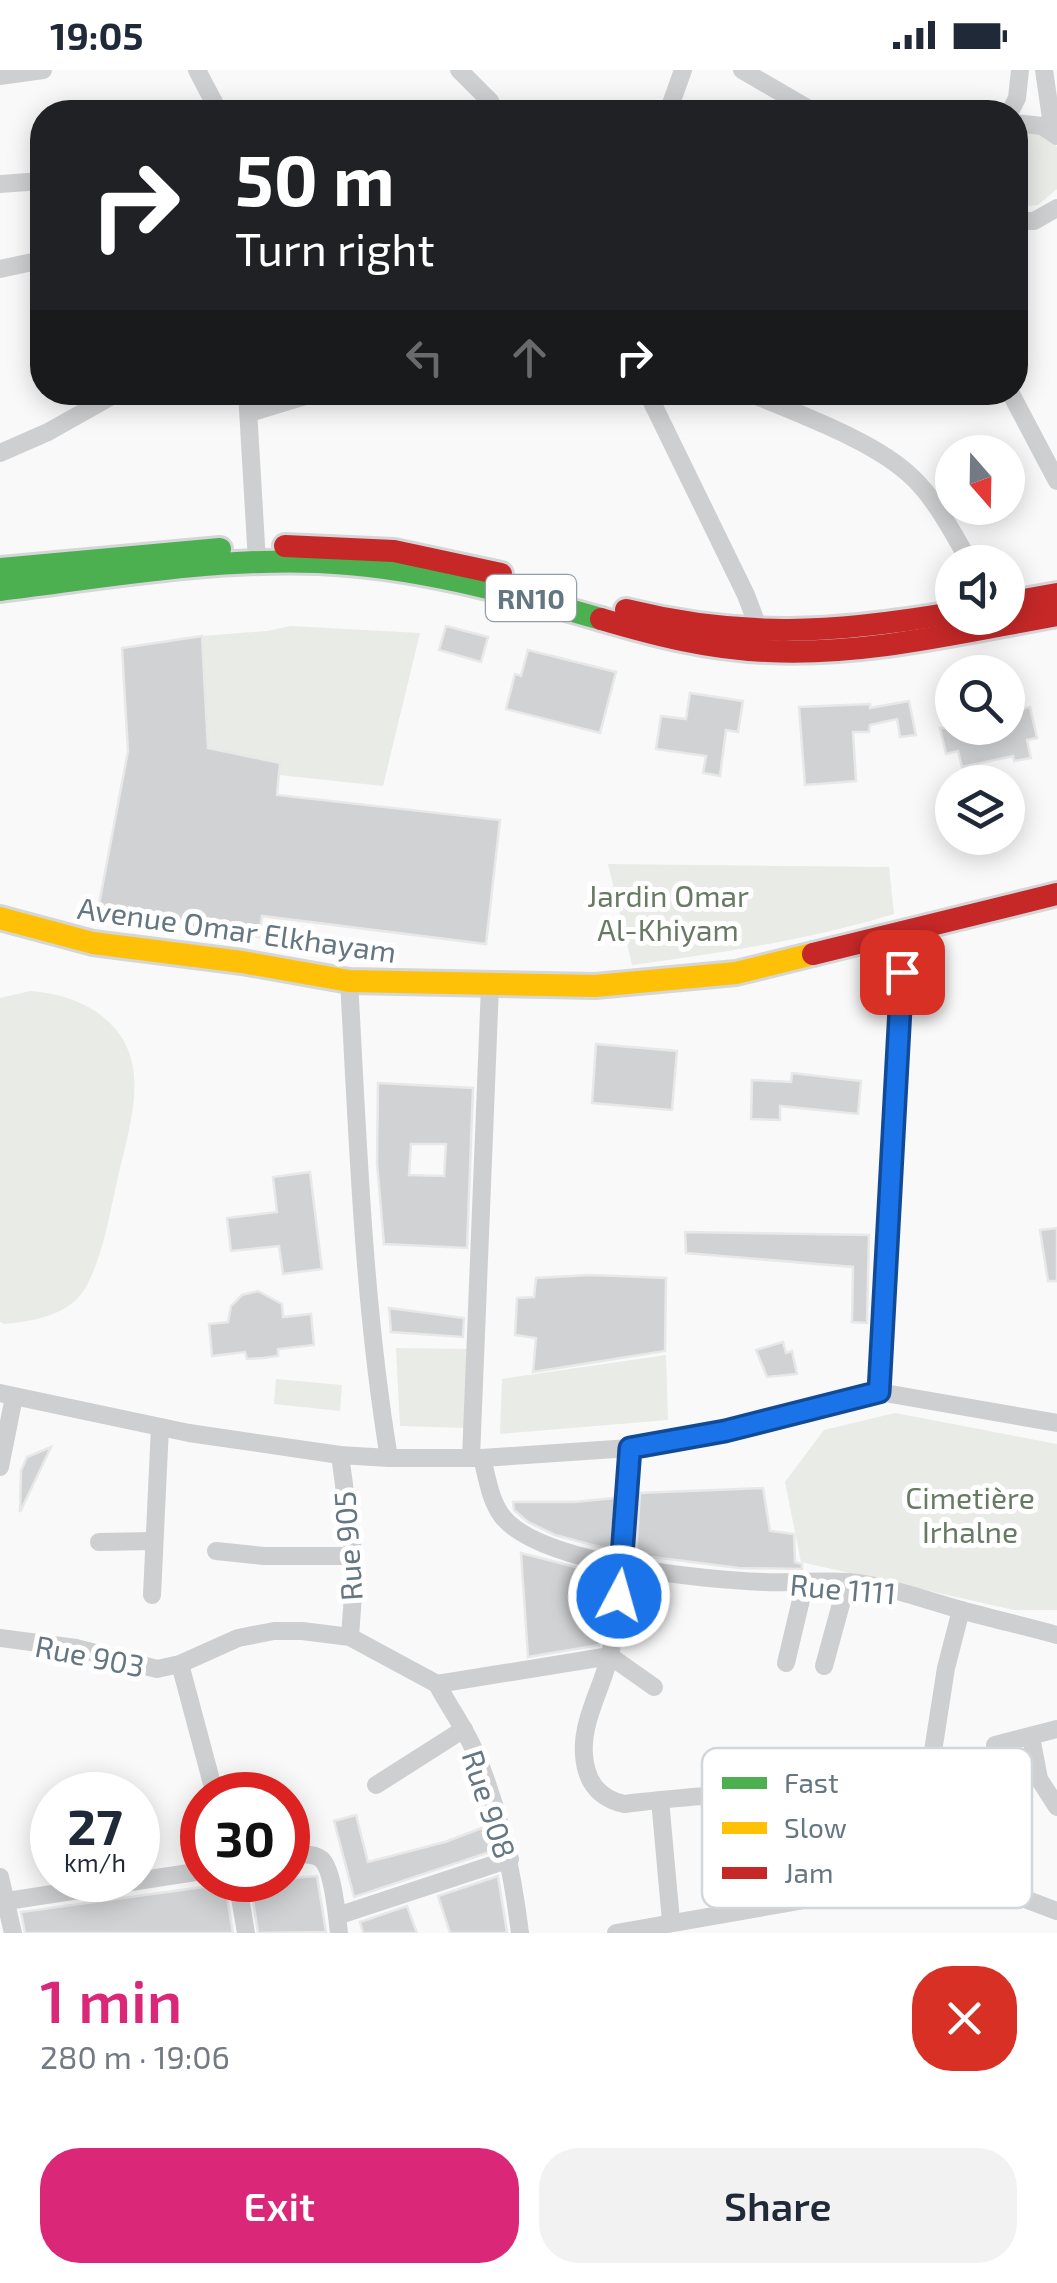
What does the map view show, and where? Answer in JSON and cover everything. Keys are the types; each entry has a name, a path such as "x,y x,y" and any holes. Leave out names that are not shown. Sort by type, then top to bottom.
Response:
{"main road":[{"name":"RN10","path":"0,590 256,554"},
{"name":"RN10","path":"0,569 256,554 428,574 503,590 644,633 834,650 935,629"},
{"name":"RN10","path":"1025,606 1057,594"},
{"name":"RN10","path":"1025,615 1057,615"},
{"name":"RN10","path":"760,642 935,616"},
{"name":"Avenue Omar Elkhayam","path":"0,918 93,943 242,962 349,981 612,985 736,973 1057,894"}],"street":[{"path":"0,76 44,70"},
{"path":"197,70 213,100"},
{"path":"459,70 489,100"},
{"path":"672,100 683,70"},
{"path":"742,70 793,100"},
{"path":"1016,100 1020,70"},
{"path":"1049,75 1055,134"},
{"path":"1028,122 1055,134"},
{"path":"0,184 30,182"},
{"path":"1028,221 1054,216"},
{"path":"0,269 30,263"},
{"path":"0,453 95,405"},
{"path":"248,405 256,554"},
{"path":"249,413 276,405"},
{"path":"652,405 746,595 760,642"},
{"path":"778,405 884,457 913,478 958,545"},
{"path":"1017,405 1057,481"},
{"path":"879,1392 904,934"},
{"path":"349,981 367,1281 388,1458"},
{"name":"Rue 1111","path":"490,986 477,1458 495,1503 517,1530 556,1550 624,1567 762,1582 847,1582 896,1589 1057,1635"},
{"path":"0,1468 7,1395 160,1427 340,1455 388,1458 477,1458 630,1448 725,1431 879,1392 1057,1423"},
{"path":"152,1595 160,1427"},
{"path":"630,1448 624,1567 610,1656 600,1678 584,1752 588,1772 596,1791 608,1800 624,1804 702,1799"},
{"name":"Rue 905","path":"340,1455 354,1566 350,1636"},
{"path":"99,1542 153,1541"},
{"path":"216,1551 264,1556 352,1556"},
{"path":"824,1666 847,1582"},
{"path":"786,1662 804,1583"},
{"path":"934,1748 949,1654 962,1610"},
{"path":"210,1772 180,1664 238,1638 274,1630 350,1636 437,1684 610,1656 654,1687"},
{"name":"Rue 903","path":"0,1638 76,1648 144,1667 180,1664"},
{"name":"Rue 908","path":"437,1684 464,1730 490,1790 510,1860 520,1933"},
{"path":"994,1745 1057,1729"},
{"path":"376,1785 464,1730"},
{"path":"1030,1737 1039,1778 1057,1807"},
{"path":"660,1800 672,1921"},
{"path":"310,1857 318,1857 328,1870 338,1925 510,1860"},
{"path":"7,1901 180,1874"},
{"path":"0,1877 13,1933"},
{"path":"1032,1901 1057,1910"},
{"path":"241,1902 246,1933"},
{"path":"616,1933 753,1908"}],"green space":[{"path":"1028,130 1048,137 1057,147 1057,189 1038,205 1028,206"},
{"path":"291,626 420,633 383,786 279,775 279,763 208,748 202,636"},
{"name":"Jardin Omar Al-Khiyam","path":"608,864 889,867 894,914 797,938 632,965"},
{"path":"30,991 80,1003 115,1028 127,1048 134,1091 106,1230 84,1290 69,1306 51,1315 4,1324 0,1322 0,998"},
{"path":"396,1348 469,1349 466,1428 400,1426"},
{"path":"666,1355 668,1420 500,1434 502,1379"},
{"path":"276,1379 342,1385 340,1411 274,1404"},
{"name":"Cimetière Irhalne","path":"895,1413 1057,1444 1057,1610 1014,1610 801,1562 785,1482 824,1430"}],"building":[{"path":"446,626 488,637 481,662 439,650"},
{"path":"202,636 208,748 280,763 277,795 500,820 486,944 262,916 259,937 97,915 128,751 122,648"},
{"path":"528,650 616,672 600,733 506,709 515,674 521,676"},
{"path":"690,693 743,701 738,732 726,730 720,776 703,773 706,756 656,749 661,716 686,719"},
{"path":"909,701 916,735 900,737 897,719 870,725 869,732 853,732 856,781 805,785 799,707 870,704 870,708"},
{"path":"1030,707 1037,738 1027,740 1031,758 1014,761 1013,756 962,765 958,751 946,754 944,745 1025,745 1025,708"},
{"path":"596,1044 677,1051 672,1110 592,1103"},
{"path":"792,1073 861,1081 858,1114 780,1106 780,1120 751,1119 752,1080 791,1082"},
{"path":"378,1083 473,1088 467,1248 384,1244 377,1163","holes":["411,1144 446,1144 444,1176 409,1175"]},
{"path":"310,1172 322,1269 283,1274 279,1246 231,1251 227,1218 277,1212 273,1177"},
{"path":"1057,1228 1057,1281 1048,1281 1040,1230"},
{"path":"685,1232 869,1235 867,1323 852,1322 853,1267 686,1253"},
{"path":"536,1278 666,1278 665,1351 533,1372 536,1338 515,1335 517,1298 534,1297"},
{"path":"258,1291 282,1304 283,1317 311,1314 314,1345 278,1349 278,1356 263,1358 247,1359 245,1352 212,1356 209,1324 228,1322 231,1306 242,1295"},
{"path":"389,1308 464,1318 463,1337 391,1332"},
{"path":"783,1342 786,1353 792,1351 797,1374 767,1377 756,1350"},
{"path":"51,1447 20,1512 21,1471 27,1457"},
{"path":"763,1488 770,1531 794,1534 795,1562 802,1564 802,1569 739,1568 636,1555 640,1493"},
{"path":"615,1498 611,1550 555,1535 528,1522 514,1510 513,1502 574,1502"},
{"path":"521,1553 603,1574 605,1609 599,1645 528,1657"},
{"path":"356,1815 368,1862 445,1842 487,1826 493,1851 354,1897 334,1821"},
{"path":"317,1876 326,1932 258,1933 253,1902 310,1902 310,1877"},
{"path":"498,1876 507,1933 450,1933 438,1896"},
{"path":"180,1890 180,1902 228,1902 233,1933 25,1933 21,1912 94,1902 160,1902 160,1893"},
{"path":"407,1906 417,1933 363,1933 360,1922"}],"traffic: fast":[{"path":"0,569 220,549"},
{"path":"0,590 198,566 318,562 426,575 601,619"}],"traffic: slow":[{"path":"0,918 93,943 242,962 349,981 595,986 736,973 813,954"}],"traffic: jam":[{"path":"285,546 394,551 501,574"},
{"path":"1025,600 1057,594"},
{"path":"626,610 710,626 789,630 935,615"},
{"path":"601,619 704,644 803,652 913,641 1057,615"},
{"path":"813,954 1057,894"}],"route":[{"path":"619,1596 630,1448 725,1431 879,1392 902,972"}]}
